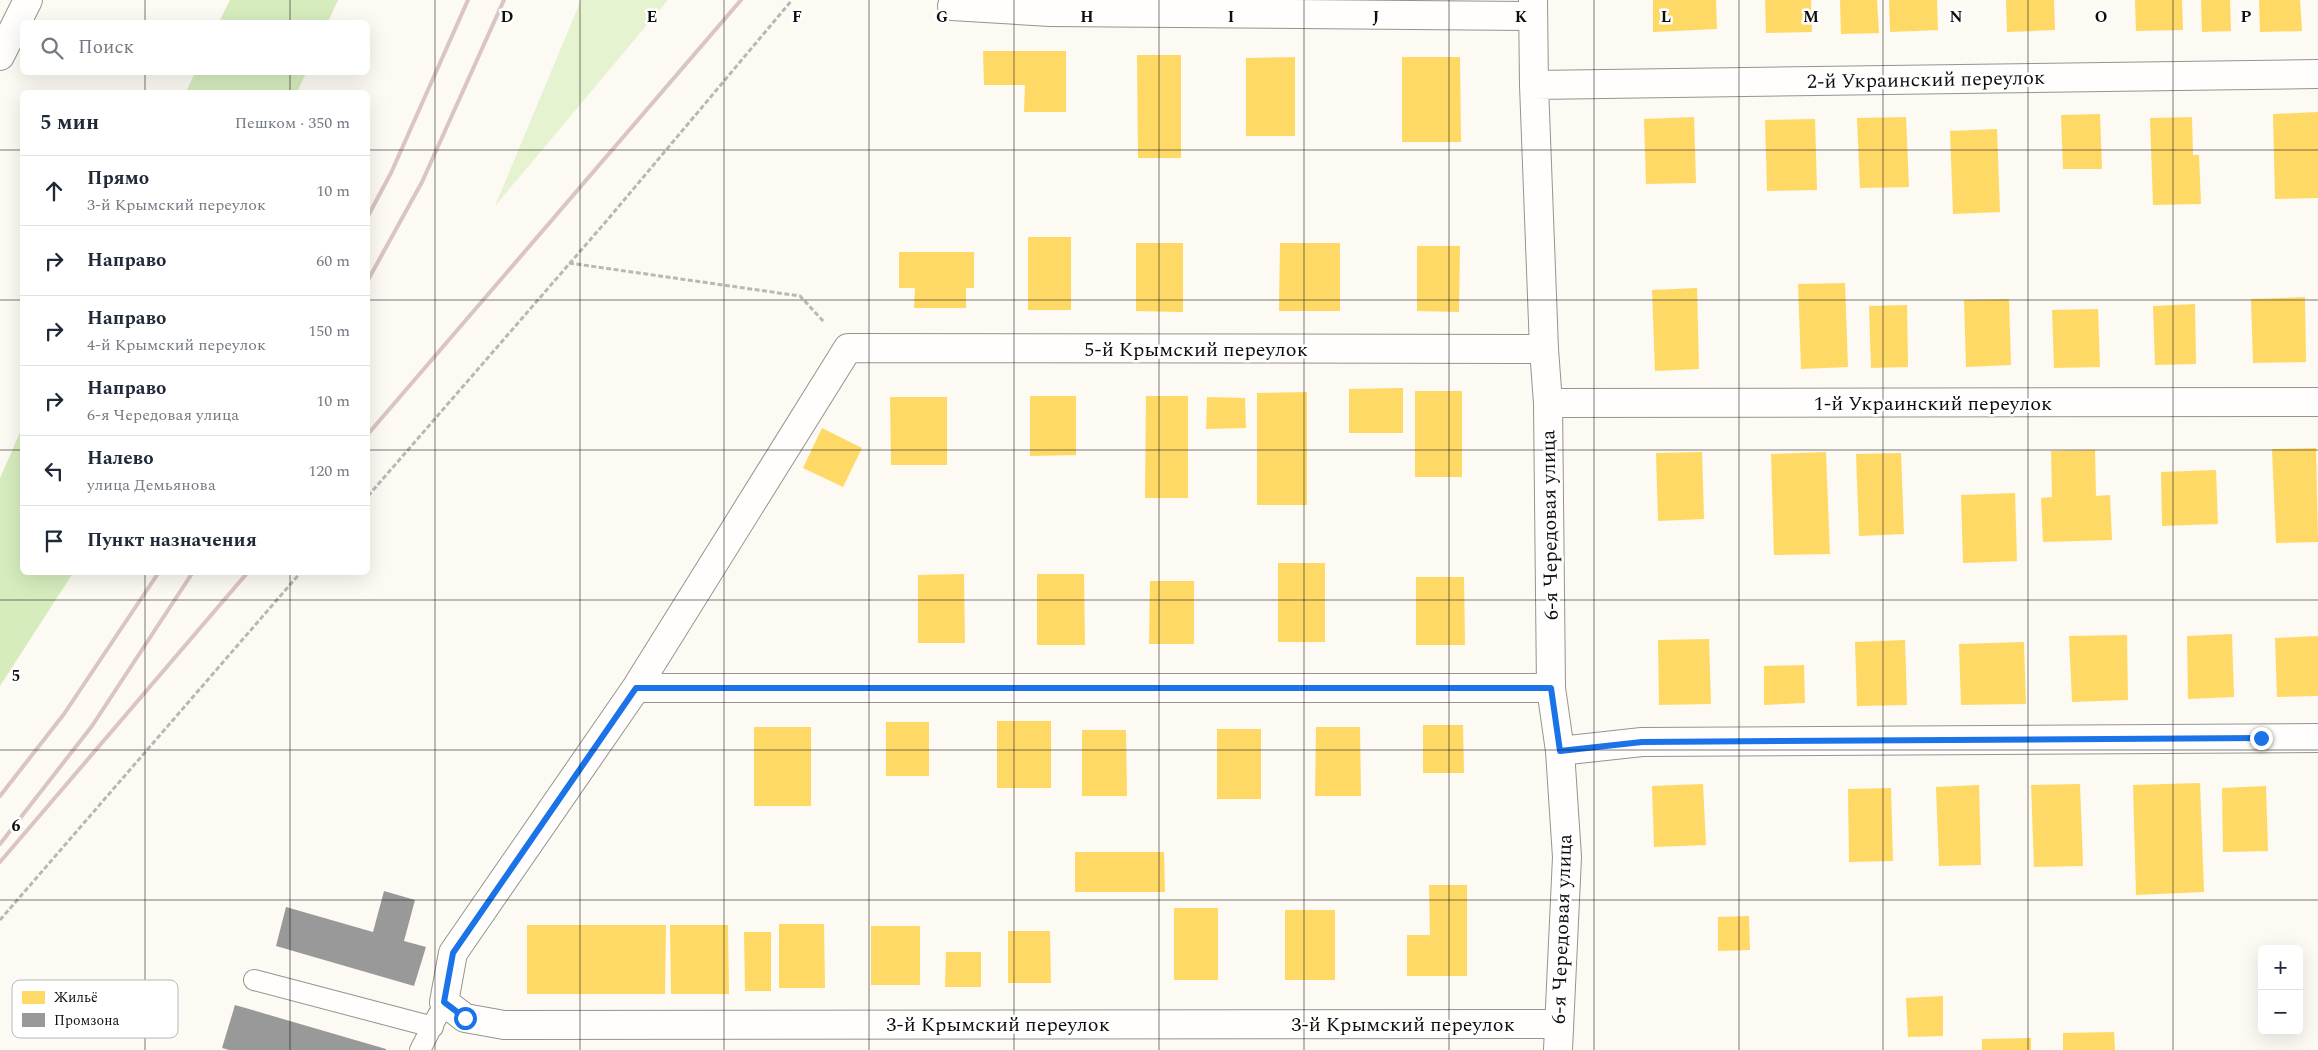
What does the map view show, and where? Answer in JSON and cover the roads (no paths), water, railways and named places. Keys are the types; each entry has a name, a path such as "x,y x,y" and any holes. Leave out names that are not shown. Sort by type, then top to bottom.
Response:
{"street":[{"path":"0,56 28,0"},
{"path":"952,6 1050,12 1533,8"},
{"name":"6-я Чередовая улица","path":"1533,8 1544,349 1548,403 1551,688 1560,751 1567,856 1558,1037"},
{"name":"2-й Украинский переулок","path":"1534,85 2318,74"},
{"name":"5-й Крымский переулок","path":"636,688 848,348 1544,349"},
{"name":"1-й Украинский переулок","path":"1548,403 2318,402"},
{"path":"444,1002 453,953 636,688 1551,688"},
{"path":"1560,751 1642,742 2318,738"},
{"name":"3-й Крымский переулок","path":"444,1002 465,1018 504,1025 1558,1037"}],"lane":[{"path":"254,980 433,1027"},
{"path":"420,1050 444,1002"}],"railway":[{"path":"370,212 391,173 468,0"},
{"path":"370,276 422,182 504,0"},
{"path":"370,432 741,0"},
{"path":"0,796 64,714 157,575"},
{"path":"0,844 92,726 191,575"},
{"path":"0,862 245,575"}]}
